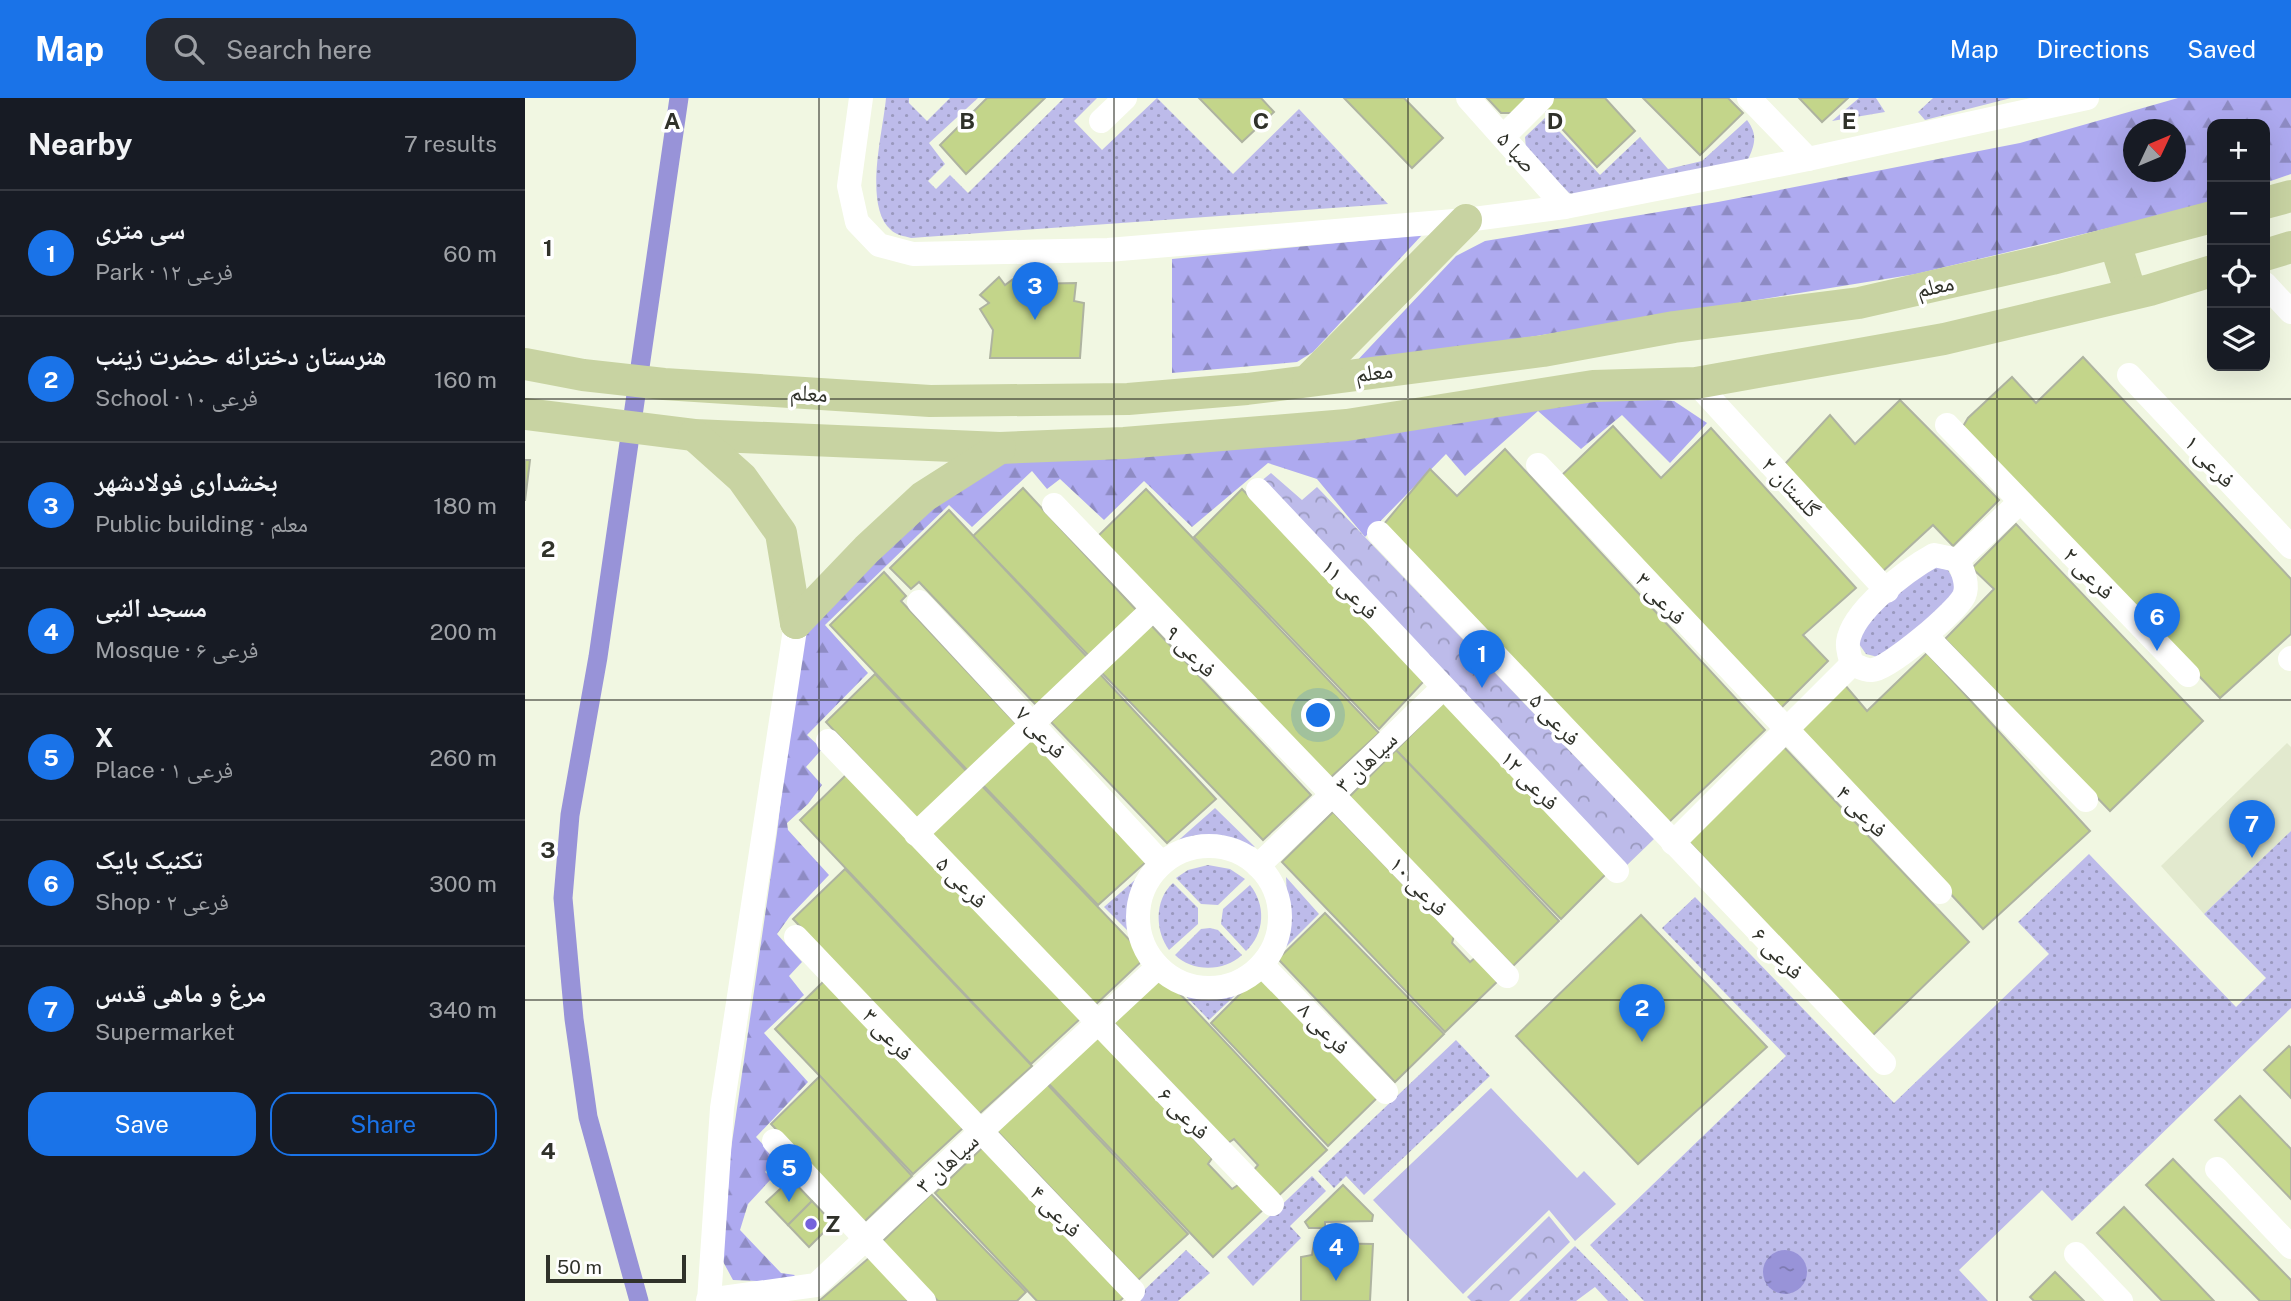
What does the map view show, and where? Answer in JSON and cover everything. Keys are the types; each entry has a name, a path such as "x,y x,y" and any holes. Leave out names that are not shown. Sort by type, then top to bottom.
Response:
{"main road":[{"path":"2270,202 2291,196"},
{"name":"معلم","path":"525,364 583,375 664,384 930,401 1128,398 1247,388 1543,351 1674,327 1859,303 2115,243 2207,218"},
{"path":"1308,380 1466,219"},
{"path":"2115,243 2131,294"},
{"path":"2270,253 2291,247"},
{"name":"معلم","path":"525,414 694,435 1000,448 1124,443 1347,425 1593,386 1696,383 1910,345 2131,294 2207,272"},
{"path":"1901,294 1910,345"},
{"path":"1124,443 1128,398"},
{"path":"694,435 742,478 781,533 796,623"},
{"path":"796,623 867,549 923,497 1000,448"}],"street":[{"path":"861,98 849,186 857,222 879,245 913,254 1108,250 1466,219 1565,207 1808,159 2084,98"},
{"path":"1101,121 1125,98"},
{"name":"صبا ۵","path":"1468,98 1565,207"},
{"path":"1504,136 1542,98"},
{"path":"1749,98 1808,159"},
{"path":"2270,289 2291,312"},
{"name":"فرعی ۱","path":"2129,375 2291,547"},
{"name":"گلستان ۲","path":"1696,383 1887,591"},
{"path":"1947,425 2020,502 1958,560"},
{"name":"فرعی ۳","path":"1538,465 1785,731"},
{"name":"فرعی ۱۱","path":"1258,491 1443,688"},
{"name":"فرعی ۲","path":"2020,502 2187,675"},
{"name":"فرعی ۹","path":"1054,505 1331,796"},
{"name":"فرعی ۵","path":"1379,533 1673,843"},
{"path":"1851,664 1847,643 1856,622 1907,570 1934,555 1958,560"},
{"path":"1851,664 1871,671 1889,664 1926,636 1964,596 1965,576 1958,560"},
{"name":"فرعی ۷","path":"919,602 1161,863"},
{"path":"916,834 1152,610"},
{"path":"709,1300 722,1108 796,623"},
{"path":"1926,636 2086,800"},
{"path":"1673,843 1851,664"},
{"name":"سپاهان ۳","path":"1258,866 1443,688"},
{"name":"فرعی ۱۲","path":"1443,688 1617,871"},
{"name":"فرعی ۴","path":"1785,731 1940,892"},
{"name":"فرعی ۵","path":"828,741 1096,1023"},
{"name":"فرعی ۱۰","path":"1331,796 1507,976"},
{"name":"فرعی ۶","path":"1673,843 1884,1063"},
{"path":"1200,846 1221,847 1241,854 1258,866 1271,884 1279,904 1279,926 1274,947 1262,965 1233,983 1222,987 1199,988 1177,981 1158,967 1145,948 1138,926 1138,914 1147,881 1161,863 1179,852 1200,846"},
{"name":"فرعی ۳","path":"796,937 980,1132"},
{"name":"فرعی ۸","path":"1262,965 1386,1092"},
{"name":"سپاهان ۳","path":"709,1300 816,1285 1158,967"},
{"name":"فرعی ۶","path":"1096,1023 1272,1204"},
{"name":"فرعی ۴","path":"980,1132 1133,1291"},
{"path":"774,1141 924,1301"},
{"path":"2217,1169 2291,1247"},
{"path":"2076,1254 2121,1301"}],"shaded area":[{"path":"2287,743 2291,747 2291,831 2204,914 2161,866"}],"green space":[{"path":"886,98 909,98 909,103 927,121 950,98 978,98 929,143 945,164 928,181 936,189 950,175 968,193 1064,98 1097,98 1074,121 1102,150 1157,98 1233,174 1299,109 1388,204 911,238 891,230 883,219 878,204 877,168"},
{"path":"1859,98 1876,98 1885,112 1832,121"},
{"path":"1933,98 2011,98 1925,120 1918,112"},
{"path":"2178,98 2291,98 2291,174 2270,181 2270,119 2207,119 2205,205 1916,274 1352,366 1456,256 1485,241 1718,202 2020,143"},
{"path":"1546,117 1600,175 1640,137 1668,169 1702,161 1747,120 1753,130 1754,140 1748,160 1577,196 1569,193 1526,149 1525,137"},
{"path":"1422,235 1313,352 1297,362 1172,373 1172,259"},
{"path":"1610,397 1674,401 1707,423 1670,463 1622,415 1581,449 1538,411 1465,476 1446,454 1365,537 1317,479 1268,463 1192,527 1144,481 1104,520 1060,479 1047,489 1032,471 972,527 949,505 825,625 868,673 807,735 822,749 806,767 822,785 808,804 787,823 788,830 829,875 790,916 777,934 802,962 789,976 804,995 764,1033 808,1082 756,1137 776,1158 765,1172 772,1178 748,1204 740,1230 781,1273 795,1275 788,1282 733,1280 720,1256 722,1211 777,833 801,627 878,546 994,464"},
{"path":"1271,473 1302,500 1317,487 1654,839 1624,868 1260,482"},
{"path":"1929,565 1948,570 1956,584 1944,607 1924,627 1878,657 1866,654 1857,641 1860,624"},
{"path":"1215,808 1255,847 1214,842 1172,846"},
{"path":"2291,831 2291,1008 2072,1221 2042,1190 1959,1270 1988,1301 1644,1301 1590,1245 1786,1056 1662,928 1695,897 1894,1103 2049,954 2018,922 2089,854 2236,1007 2266,978 2204,914"},
{"path":"1208,865 1230,869 1245,879 1218,905 1201,904 1176,878 1188,870"},
{"path":"1286,877 1319,914 1283,950 1288,918"},
{"path":"1136,879 1131,934 1104,907"},
{"path":"1173,883 1198,908 1198,924 1169,950 1161,934 1159,916 1162,898"},
{"path":"1250,885 1259,901 1261,919 1257,936 1246,951 1221,924 1223,909"},
{"path":"1201,929 1218,930 1242,955 1226,965 1208,968 1190,965 1175,955"},
{"path":"1245,986 1209,1020 1179,989 1218,992"},
{"path":"1456,1040 1490,1076 1364,1195 1346,1176 1334,1188 1318,1171"},
{"path":"1491,1088 1577,1178 1584,1171 1616,1204 1575,1241 1549,1210 1463,1294 1373,1200"},
{"path":"1312,1176 1326,1191 1290,1226 1301,1238 1253,1286 1227,1257"},
{"path":"1549,1216 1570,1242 1509,1301 1471,1301 1467,1297"},
{"path":"1575,1246 1629,1301 1608,1301 1595,1287 1576,1301 1519,1301"},
{"path":"1186,1250 1210,1273 1178,1301 1141,1301 1137,1297"}],"water":[{"path":"1785,1250 1794,1251 1801,1256 1806,1263 1806,1281 1801,1288 1794,1293 1785,1294 1776,1293 1769,1288 1764,1281 1763,1272 1764,1263 1769,1256 1776,1251"}],"building":[{"path":"987,98 1045,98 966,174 940,145"},
{"path":"1199,98 1261,98 1274,112 1242,142"},
{"path":"1344,98 1404,98 1443,138 1412,168"},
{"path":"1487,98 1529,98 1514,113 1501,113"},
{"path":"1552,98 1605,98 1635,131 1597,167 1542,107"},
{"path":"1643,98 1728,98 1743,113 1700,155"},
{"path":"1799,98 1848,98 1822,122"},
{"path":"999,277 1005,285 1016,277 1026,284 1076,283 1074,301 1084,303 1080,358 990,358 993,330 980,309 989,303 980,295"},
{"path":"2083,357 2291,579 2291,634 2220,698 1962,428 1968,418 2012,377 2036,403"},
{"path":"1900,400 1999,500 1953,546 1933,525 1881,573 1784,465 1830,415 1855,444"},
{"path":"1613,426 1661,478 1711,428 1856,588 1803,635 1828,661 1781,708 1561,476"},
{"path":"1505,449 1765,730 1668,823 1384,524 1430,469 1457,496"},
{"path":"525,460 530,460 525,501"},
{"path":"1023,488 1139,613 1090,657 973,536"},
{"path":"1146,489 1379,733 1330,778 1098,536"},
{"path":"1242,489 1424,681 1379,729 1194,537"},
{"path":"949,510 1088,658 1037,706 919,582 911,589 890,568"},
{"path":"2016,524 2203,721 2110,811 1945,639 1994,589 1972,568"},
{"path":"884,572 906,596 901,601 1020,728 970,773 830,625"},
{"path":"1150,624 1311,795 1263,840 1101,672"},
{"path":"1927,653 2090,831 1983,929 1800,731 1845,685 1867,711"},
{"path":"875,674 970,775 920,822 826,722"},
{"path":"1100,674 1216,799 1167,843 1051,722"},
{"path":"1444,702 1608,872 1561,919 1396,750"},
{"path":"1031,736 1147,861 1098,905 982,784"},
{"path":"1782,745 1969,942 1872,1036 1687,840"},
{"path":"1396,750 1559,921 1513,966 1348,798"},
{"path":"848,773 1081,1018 1031,1064 800,820"},
{"path":"981,785 1141,952 1143,960 1094,1006 927,834"},
{"path":"1333,812 1454,936 1452,943 1470,962 1477,956 1501,978 1445,1032 1282,862"},
{"path":"845,869 1032,1066 979,1114 793,919"},
{"path":"1325,913 1444,1034 1395,1082 1278,959"},
{"path":"1641,915 1767,1047 1638,1164 1516,1036"},
{"path":"1163,976 1327,1150 1273,1201 1249,1176 1258,1165 1234,1139 1228,1143 1113,1022"},
{"path":"1258,976 1377,1098 1328,1146 1211,1023"},
{"path":"824,981 963,1128 913,1174 775,1029"},
{"path":"1097,1036 1212,1158 1208,1164 1232,1189 1244,1181 1267,1206 1213,1257 1048,1083"},
{"path":"2289,1046 2291,1048 2291,1098 2264,1070"},
{"path":"820,1076 912,1176 864,1222 771,1124"},
{"path":"1047,1084 1188,1234 1138,1280 997,1131"},
{"path":"2240,1096 2291,1149 2291,1199 2215,1120"},
{"path":"984,1146 1125,1296 1120,1301 1037,1301 935,1193"},
{"path":"2173,1159 2291,1280 2291,1301 2260,1301 2146,1185"},
{"path":"791,1179 812,1201 788,1225 766,1202"},
{"path":"1343,1185 1373,1215 1372,1221 1325,1222 1325,1228 1309,1228 1305,1222"},
{"path":"931,1194 1026,1292 1017,1301 938,1301 882,1242"},
{"name":"Z","path":"812,1201 833,1223 809,1247 788,1225"},
{"path":"2124,1207 2214,1301 2162,1301 2097,1233"},
{"path":"1314,1243 1373,1244 1370,1301 1301,1301 1301,1257 1312,1255"},
{"path":"870,1257 913,1301 819,1301"},
{"path":"2055,1272 2084,1301 2034,1301 2030,1297"}],"waterway":[{"path":"639,1301 588,1117 574,1019 563,898 570,815 598,657 679,98"}],"place":[{"name":"بخشداری فولادشهر","path":"1035,320"},
{"name":"تکنیک بایک","path":"2157,651"},
{"name":"سی متری","path":"1482,688"},
{"name":"مرغ و ماهی قدس","path":"2252,858"},
{"name":"هنرستان دخترانه حضرت زینب","path":"1642,1042"},
{"name":"X","path":"789,1202"},
{"name":"Z","path":"811,1224"},
{"name":"مسجد النبی","path":"1336,1281"}]}
